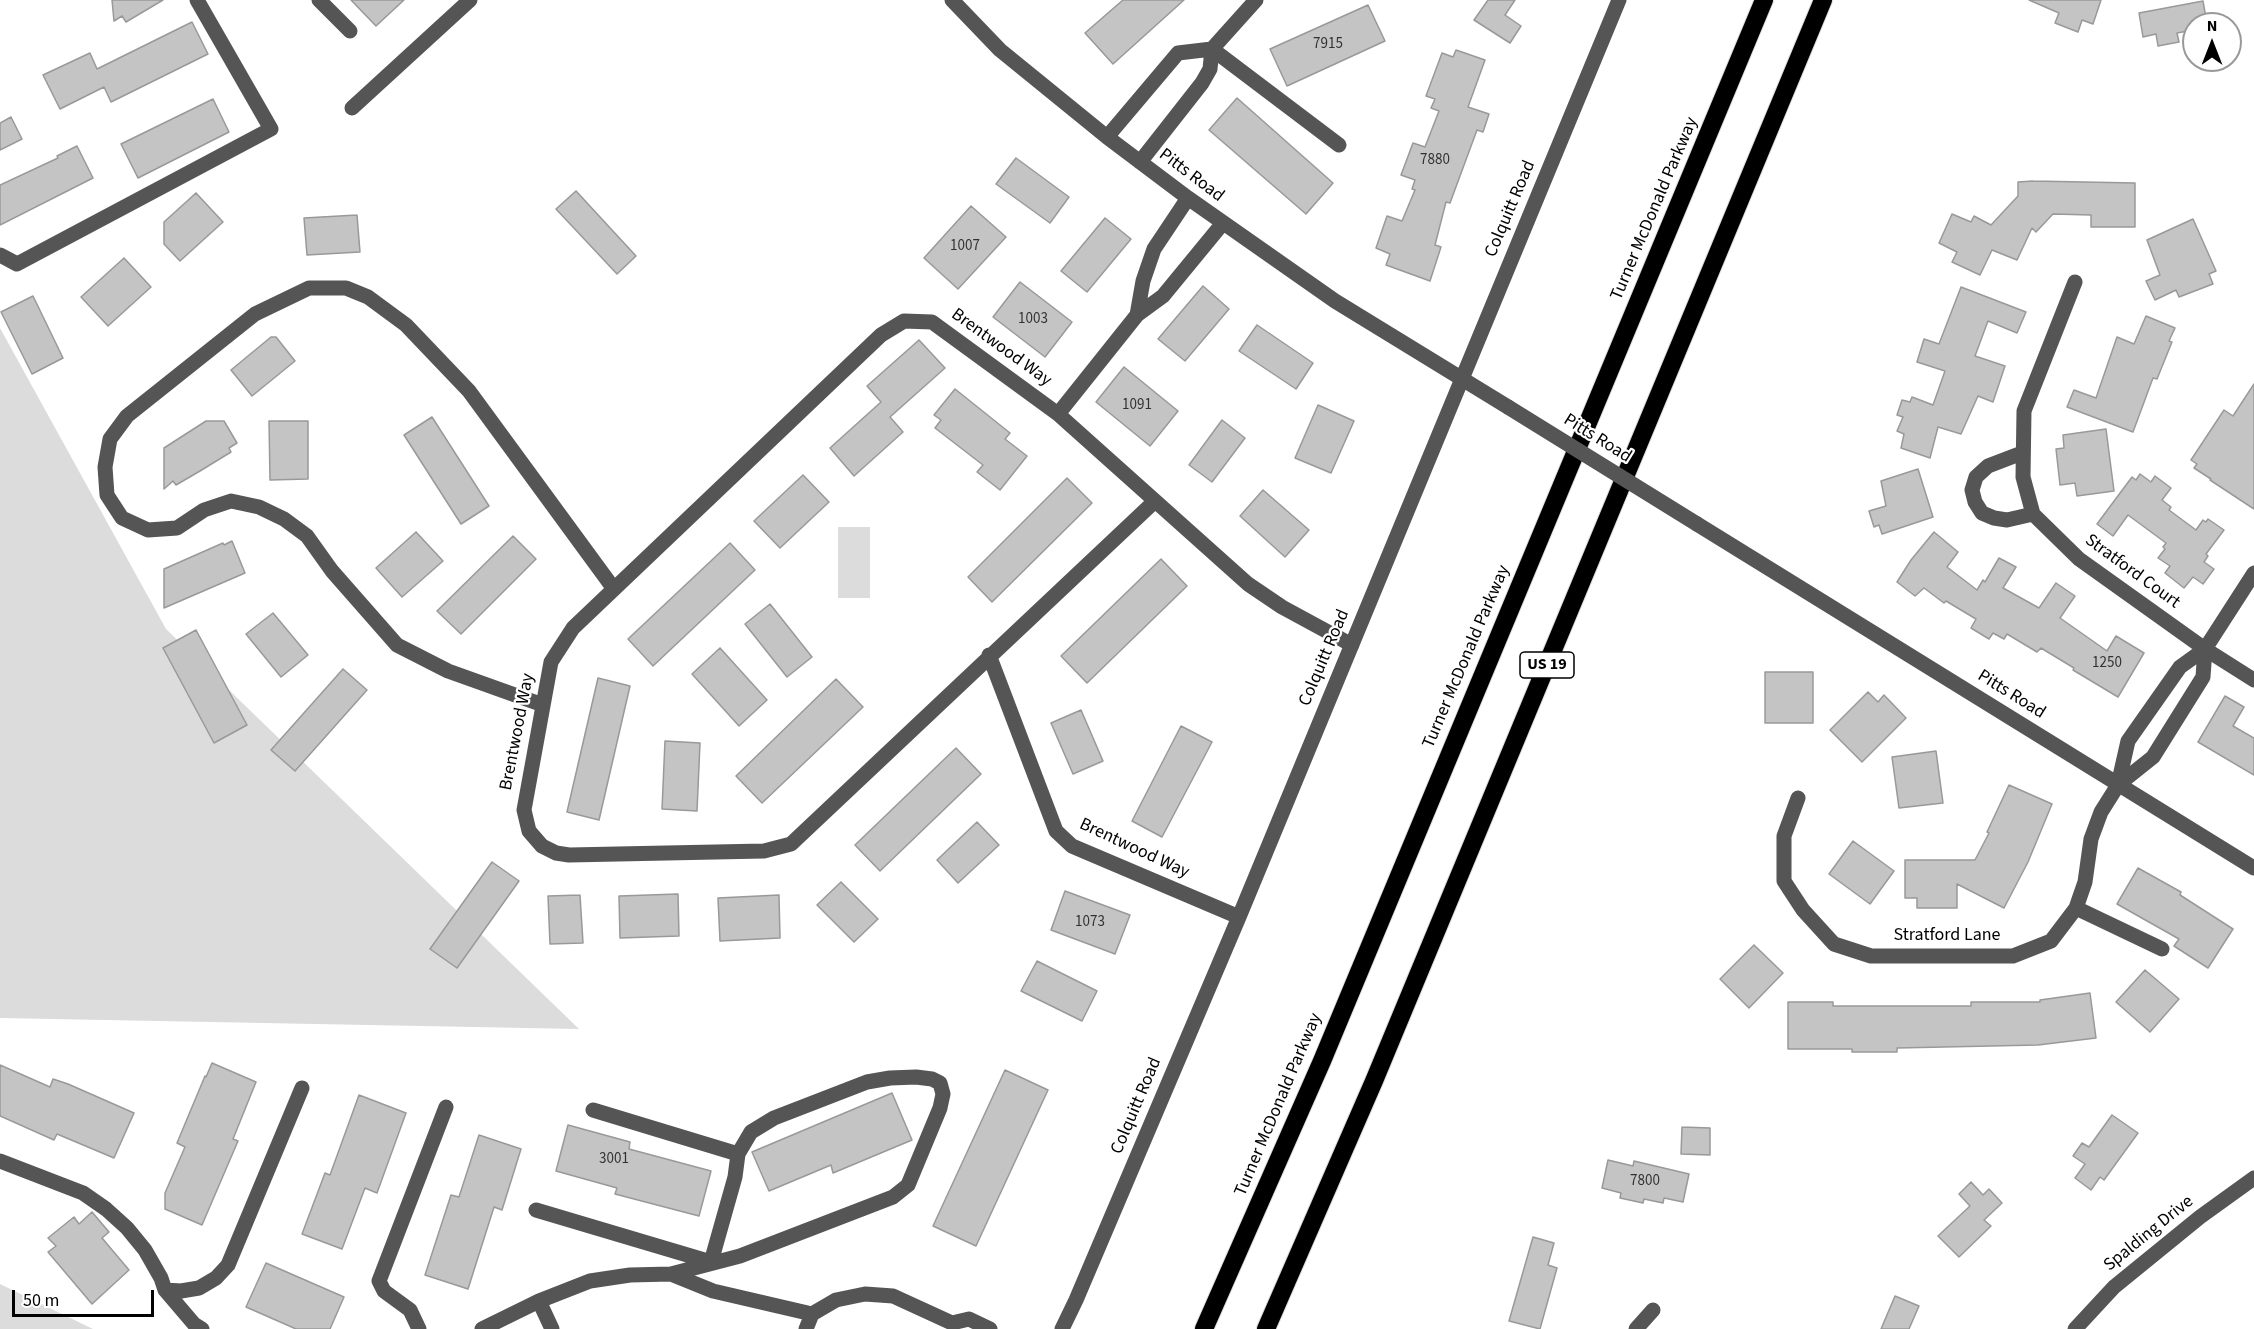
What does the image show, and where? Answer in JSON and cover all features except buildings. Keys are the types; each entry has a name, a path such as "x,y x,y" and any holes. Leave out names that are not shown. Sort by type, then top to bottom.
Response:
{"highway":[{"name":"Turner McDonald Parkway","path":"1204,1329 1326,1050 1764,0"},
{"name":"US 19","path":"1266,1329 1374,1081 1823,0"}],"street":[{"path":"0,255 17,264 271,129 197,0"},
{"path":"319,0 350,31"},
{"path":"352,108 470,0"},
{"name":"Pitts Road","path":"952,0 1000,50 1107,137 1188,198 1335,301 2254,868"},
{"path":"1140,162 1202,83 1210,69 1212,49 1256,0"},
{"name":"Colquitt Road","path":"1062,1329 1239,917 1619,0"},
{"path":"1107,137 1178,54 1212,49 1339,145"},
{"name":"Brentwood Way","path":"1137,315 1143,281 1154,249 1188,198"},
{"name":"Brentwood Way","path":"1058,414 1137,315 1163,296 1223,223"},
{"path":"2022,453 1988,466 1976,477 1972,490 1975,502 1982,513 2007,520 2033,514 2023,477 2024,411 2075,282"},
{"path":"543,705 448,671 398,645 332,571 307,536 284,519 258,507 231,501 204,510 177,528 148,530 123,518 107,495 105,467 110,439 127,416 255,314 309,288 345,288 368,297 406,325 469,391 614,589"},
{"name":"Brentwood Way","path":"1155,501 791,844 764,852 568,855 556,853 542,846 529,831 524,810 551,662 573,628 881,335 904,321 932,322 1058,414 1248,584 1282,607 1352,645"},
{"name":"Stratford Court","path":"2033,514 2079,559 2205,649"},
{"name":"Stratford Lane","path":"2118,785 2128,741 2180,667 2205,649 2254,573"},
{"path":"2205,649 2254,680"},
{"name":"Stratford Lane","path":"1798,798 1784,836 1784,881 1803,910 1834,944 1871,956 2013,956 2051,941 2076,908 2085,882 2091,839 2101,812 2118,785 2153,757 2202,676 2205,649"},
{"name":"Brentwood Way","path":"989,655 1056,831 1072,846 1239,917"},
{"path":"2076,908 2162,949"},
{"path":"482,1329 539,1301 590,1281 630,1275 671,1274 740,1256 893,1197 908,1185 940,1108 943,1094 940,1083 932,1079 916,1077 867,1082 774,1118 751,1132 738,1154 735,1177 711,1262"},
{"path":"165,1290 181,1291 199,1288 216,1278 228,1265 302,1088"},
{"path":"419,1329 410,1310 384,1291 379,1281 446,1107"},
{"path":"592,1110 738,1154"},
{"path":"0,1161 83,1193 106,1209 128,1228 145,1251 161,1278 165,1290 194,1324 202,1329"},
{"name":"Spalding Drive","path":"2075,1329 2114,1287 2200,1217 2254,1178"},
{"path":"536,1210 711,1262"},
{"path":"671,1274 713,1291 812,1314"},
{"path":"806,1329 812,1314 836,1300 865,1294 893,1296 954,1326 969,1319 990,1329"},
{"path":"539,1301 552,1329"},
{"path":"1636,1329 1653,1310"}],"shaded area":[{"path":"0,328 166,629 579,1029 0,1018"},
{"path":"838,527 870,527 870,598 838,598"},
{"path":"0,1284 93,1329 0,1329"}]}
